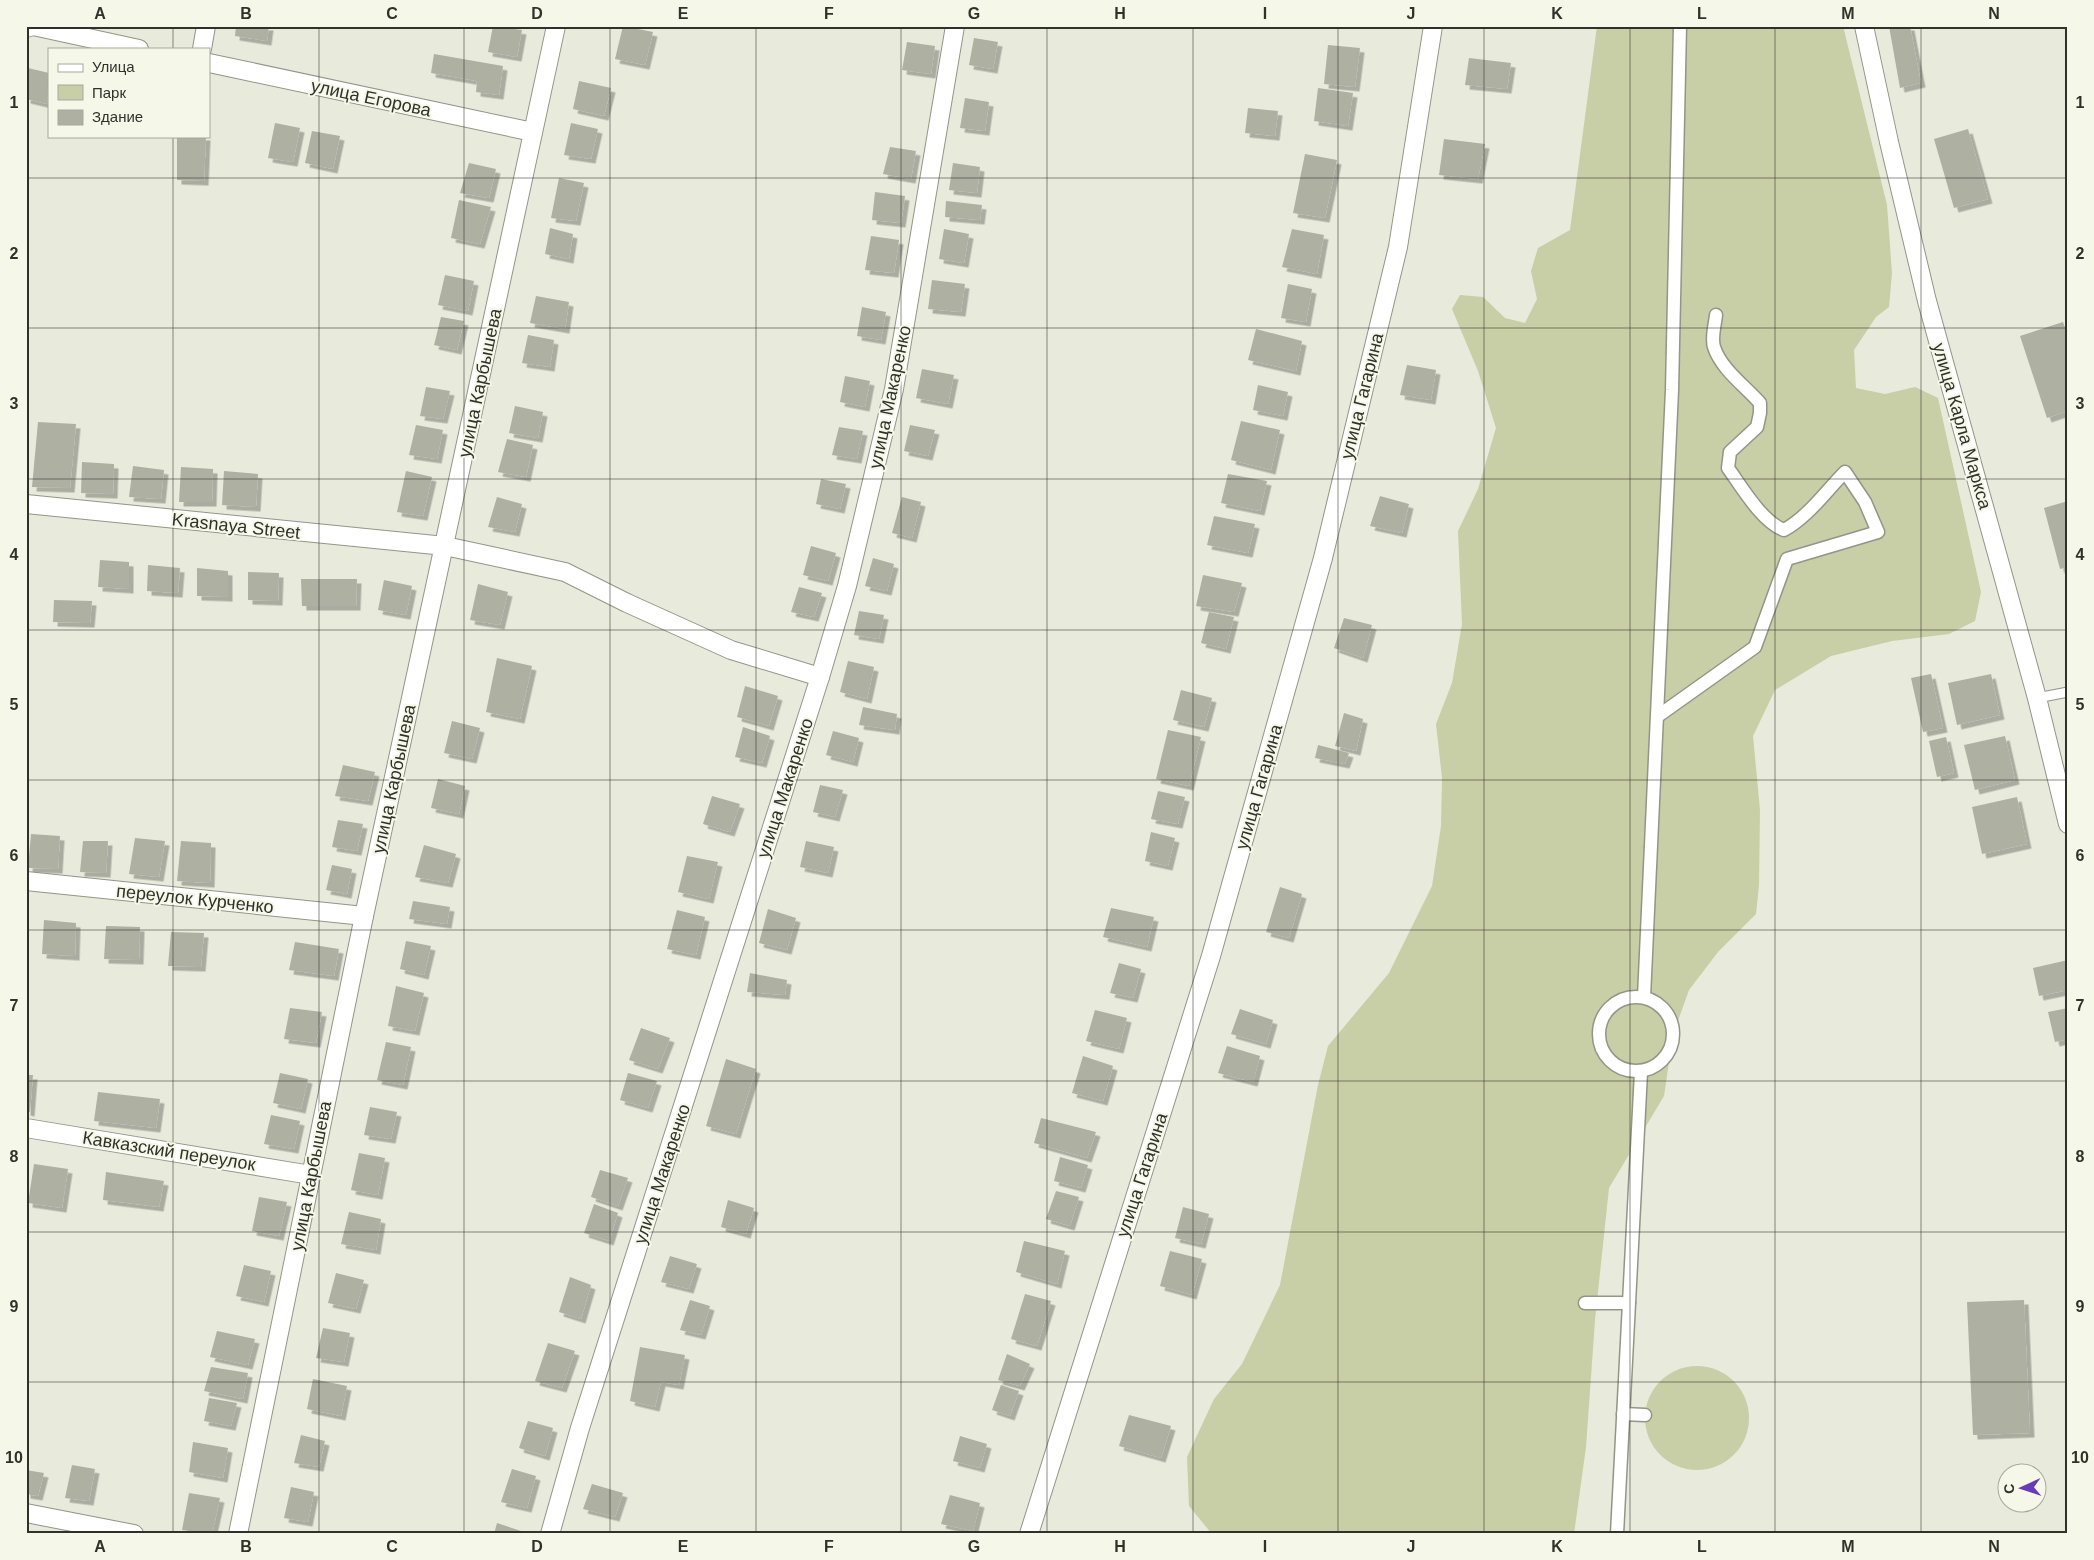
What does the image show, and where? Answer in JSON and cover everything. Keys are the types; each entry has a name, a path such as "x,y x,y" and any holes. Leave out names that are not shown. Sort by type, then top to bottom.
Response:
{"street":[{"path":"26,28 33,26 134,48"},
{"path":"202,48 206,26"},
{"name":"улица Карбышева","path":"238,1534 364,916 556,26"},
{"name":"улица Макаренко","path":"550,1534 586,1409 820,677 847,586 894,389 955,26"},
{"name":"улица Гагарина","path":"1028,1534 1211,956 1323,558 1398,247 1433,26"},
{"path":"1644,997 1672,390 1680,26"},
{"name":"улица Карла Маркса","path":"1864,26 1889,142 1927,301 2037,698 2068,824"},
{"name":"улица Егорова","path":"210,64 533,132"},
{"path":"1658,716 1755,647 1786,559 1878,532 1865,502 1845,472 1807,511 1784,530 1774,526 1744,491 1728,468 1730,452 1757,427 1760,403 1732,374 1718,356 1713,346 1716,315"},
{"name":"Krasnaya Street","path":"26,504 445,546 565,572 731,650 820,677"},
{"name":"переулок Курченко","path":"26,881 364,916"},
{"path":"1644,997 1657,1002 1667,1012 1673,1025 1674,1040 1669,1052 1657,1066 1640,1072 1622,1070 1607,1059 1598,1042 1600,1023 1609,1007 1625,998 1644,997"},
{"path":"1617,1534 1640,1072"},
{"name":"Кавказский переулок","path":"26,1128 311,1175"},
{"path":"1585,1303 1629,1303"},
{"path":"1624,1414 1645,1415"},
{"path":"26,1513 134,1534"}],"lane":[{"path":"2037,698 2068,692"}],"green space":[{"path":"1597,26 1843,26 1887,205 1892,273 1889,307 1876,317 1854,350 1856,388 1885,394 1915,387 1938,398 1981,592 1975,621 1949,634 1892,641 1831,656 1775,690 1753,736 1760,810 1759,885 1756,914 1718,952 1689,990 1673,1035 1664,1096 1609,1188 1595,1320 1586,1447 1574,1534 1212,1534 1189,1506 1187,1457 1214,1399 1242,1364 1280,1285 1318,1085 1328,1046 1389,973 1432,886 1441,826 1442,778 1436,724 1452,683 1462,624 1458,531 1478,489 1496,428 1478,371 1452,309 1460,295 1483,297 1505,318 1525,323 1537,299 1531,271 1538,248 1570,230"},
{"path":"1697,1366 1717,1370 1734,1381 1745,1398 1749,1418 1745,1438 1734,1455 1717,1466 1697,1470 1677,1466 1660,1455 1649,1438 1645,1418 1649,1398 1660,1381 1677,1370"}],"building":[{"path":"236,26 269,26 267,41 235,36"},
{"path":"493,26 522,30 517,57 488,52"},
{"path":"623,26 653,32 645,65 615,59"},
{"path":"1889,26 1910,26 1921,83 1900,88"},
{"path":"974,38 998,42 993,69 969,65"},
{"path":"907,42 935,46 931,74 902,70"},
{"path":"1328,45 1360,48 1355,87 1324,84"},
{"path":"434,54 503,66 499,95 476,92 477,81 431,73"},
{"path":"1469,58 1511,63 1507,89 1465,85"},
{"path":"28,68 48,73 47,104 26,99"},
{"path":"579,81 611,88 604,116 573,109"},
{"path":"1318,88 1353,93 1348,126 1314,121"},
{"path":"965,98 989,102 985,131 960,128"},
{"path":"1248,108 1278,111 1275,136 1245,133"},
{"path":"275,123 300,128 293,162 268,158"},
{"path":"571,123 598,129 591,159 564,155"},
{"path":"1968,129 1988,199 1954,208 1934,139"},
{"path":"312,131 340,136 333,169 305,163"},
{"path":"177,138 206,138 204,181 177,180"},
{"path":"1444,139 1485,144 1478,179 1439,175"},
{"path":"890,147 916,151 911,179 883,174"},
{"path":"1305,154 1337,160 1325,218 1293,213"},
{"path":"469,163 496,169 489,198 460,193"},
{"path":"953,163 980,167 977,193 949,190"},
{"path":"559,178 584,183 576,221 551,218"},
{"path":"875,192 905,196 901,223 872,220"},
{"path":"459,200 491,207 480,244 451,238"},
{"path":"946,201 982,205 980,220 945,217"},
{"path":"550,228 573,234 569,259 545,254"},
{"path":"944,229 969,234 964,263 939,259"},
{"path":"1292,229 1324,235 1317,274 1282,267"},
{"path":"871,236 899,240 894,273 865,270"},
{"path":"445,275 474,281 468,311 438,305"},
{"path":"932,280 965,284 961,312 928,309"},
{"path":"1288,284 1312,289 1306,322 1281,318"},
{"path":"536,296 569,302 565,329 530,323"},
{"path":"862,307 886,312 881,340 857,336"},
{"path":"441,317 464,321 457,350 434,345"},
{"path":"2063,322 2068,336 2068,411 2047,418 2020,336"},
{"path":"1256,329 1302,341 1296,371 1248,360"},
{"path":"528,335 554,340 550,367 522,363"},
{"path":"1407,365 1436,370 1431,400 1400,395"},
{"path":"922,369 954,375 948,404 916,398"},
{"path":"845,376 870,381 865,407 840,402"},
{"path":"1258,385 1288,392 1283,416 1253,410"},
{"path":"426,387 450,391 443,419 420,416"},
{"path":"515,406 543,412 538,438 509,433"},
{"path":"1241,421 1280,430 1271,470 1231,460"},
{"path":"38,422 76,424 70,488 32,487"},
{"path":"416,425 443,430 437,459 409,455"},
{"path":"910,425 935,430 928,456 904,451"},
{"path":"839,427 863,431 857,459 832,455"},
{"path":"507,439 533,445 526,477 498,472"},
{"path":"82,462 114,464 113,494 81,493"},
{"path":"133,466 164,470 161,499 129,497"},
{"path":"181,467 213,469 212,502 179,502"},
{"path":"224,471 258,474 256,507 222,505"},
{"path":"406,471 432,477 423,516 397,512"},
{"path":"1228,474 1267,481 1260,511 1221,503"},
{"path":"821,479 846,484 840,509 816,504"},
{"path":"1380,496 1409,504 1402,533 1370,526"},
{"path":"497,497 522,504 515,532 488,527"},
{"path":"902,497 921,502 912,538 892,533"},
{"path":"2068,501 2068,567 2060,569 2044,508"},
{"path":"1214,516 1255,524 1248,553 1207,545"},
{"path":"811,546 836,553 828,581 803,575"},
{"path":"873,558 894,564 887,591 865,586"},
{"path":"100,560 129,562 129,589 98,587"},
{"path":"148,565 180,568 178,593 147,591"},
{"path":"197,568 228,571 228,597 197,596"},
{"path":"248,572 279,573 278,601 248,600"},
{"path":"1203,575 1242,583 1234,612 1196,606"},
{"path":"301,579 357,579 356,606 302,606"},
{"path":"384,580 412,586 406,615 378,610"},
{"path":"478,584 508,592 500,625 470,620"},
{"path":"799,587 822,593 814,617 791,612"},
{"path":"54,600 92,601 90,623 53,622"},
{"path":"859,611 884,615 879,639 854,635"},
{"path":"1209,612 1234,617 1226,649 1201,643"},
{"path":"1344,618 1372,625 1363,658 1334,648"},
{"path":"497,658 532,666 520,719 486,712"},
{"path":"848,661 874,667 867,699 840,692"},
{"path":"1931,674 1943,728 1923,732 1911,678"},
{"path":"1991,674 2000,715 1957,725 1948,683"},
{"path":"745,686 778,696 769,726 737,717"},
{"path":"1181,690 1212,698 1204,727 1173,720"},
{"path":"863,707 897,714 895,730 859,725"},
{"path":"1344,713 1363,719 1356,751 1335,746"},
{"path":"452,721 480,728 472,759 444,753"},
{"path":"743,727 770,736 762,763 735,757"},
{"path":"1168,730 1201,737 1189,786 1156,779"},
{"path":"833,731 859,738 853,762 826,755"},
{"path":"2005,736 2015,780 1975,790 1964,745"},
{"path":"1946,737 1954,773 1937,777 1929,741"},
{"path":"1318,745 1349,753 1345,764 1315,758"},
{"path":"343,765 375,772 368,801 335,796"},
{"path":"438,779 465,786 459,814 431,808"},
{"path":"820,785 843,790 835,817 813,812"},
{"path":"1158,791 1185,797 1178,824 1151,819"},
{"path":"712,796 740,804 730,832 703,824"},
{"path":"2017,797 2027,844 1982,854 1972,807"},
{"path":"338,820 363,824 357,851 332,847"},
{"path":"1151,832 1175,838 1168,866 1145,861"},
{"path":"31,834 60,836 58,869 28,868"},
{"path":"135,838 165,841 159,877 129,874"},
{"path":"83,841 108,841 106,873 80,872"},
{"path":"181,841 211,843 210,883 177,881"},
{"path":"806,841 834,847 828,873 800,867"},
{"path":"424,845 456,854 448,883 415,877"},
{"path":"687,856 718,862 709,899 678,892"},
{"path":"332,865 352,869 347,894 326,890"},
{"path":"1280,887 1302,894 1289,938 1266,932"},
{"path":"413,901 450,907 447,924 409,919"},
{"path":"1111,908 1154,917 1147,947 1103,937"},
{"path":"768,909 796,918 787,950 759,943"},
{"path":"677,910 705,917 696,955 667,949"},
{"path":"44,920 76,923 75,956 42,954"},
{"path":"106,926 140,927 139,960 104,959"},
{"path":"171,932 204,933 201,967 168,966"},
{"path":"406,941 431,946 424,975 400,969"},
{"path":"295,942 339,949 334,976 289,970"},
{"path":"2068,960 2068,990 2039,996 2033,968"},
{"path":"1119,963 1141,969 1133,998 1110,993"},
{"path":"750,973 787,980 785,995 747,992"},
{"path":"396,986 424,993 415,1031 388,1026"},
{"path":"290,1008 322,1012 316,1043 284,1039"},
{"path":"2068,1008 2068,1039 2055,1042 2048,1012"},
{"path":"1240,1009 1273,1020 1266,1044 1231,1034"},
{"path":"1095,1010 1127,1018 1119,1049 1086,1041"},
{"path":"641,1028 670,1038 658,1069 629,1060"},
{"path":"386,1042 411,1047 403,1085 377,1080"},
{"path":"1227,1046 1260,1056 1253,1082 1218,1073"},
{"path":"1083,1056 1113,1066 1103,1101 1072,1093"},
{"path":"726,1059 756,1069 736,1134 706,1126"},
{"path":"280,1073 308,1079 301,1109 273,1103"},
{"path":"628,1073 657,1081 648,1108 620,1100"},
{"path":"26,1075 33,1075 30,1112 26,1111"},
{"path":"98,1092 160,1099 156,1128 94,1121"},
{"path":"370,1107 397,1112 391,1139 364,1135"},
{"path":"271,1115 300,1121 294,1149 264,1144"},
{"path":"1041,1118 1096,1132 1087,1158 1034,1143"},
{"path":"359,1153 385,1158 378,1195 351,1190"},
{"path":"1060,1157 1088,1165 1081,1188 1054,1181"},
{"path":"34,1164 68,1169 62,1208 28,1203"},
{"path":"600,1170 628,1178 618,1206 591,1197"},
{"path":"106,1172 164,1181 159,1207 103,1200"},
{"path":"1056,1191 1079,1197 1070,1226 1046,1219"},
{"path":"259,1197 287,1202 279,1236 252,1231"},
{"path":"728,1200 754,1208 746,1234 721,1227"},
{"path":"594,1204 618,1213 609,1241 584,1233"},
{"path":"1183,1207 1209,1214 1201,1244 1175,1238"},
{"path":"349,1212 381,1219 376,1250 341,1244"},
{"path":"1024,1241 1065,1251 1057,1284 1016,1272"},
{"path":"1170,1251 1202,1259 1192,1295 1160,1286"},
{"path":"670,1256 697,1264 689,1289 661,1282"},
{"path":"244,1265 271,1271 264,1302 236,1296"},
{"path":"336,1273 364,1280 356,1309 328,1303"},
{"path":"570,1277 591,1285 581,1319 559,1312"},
{"path":"1025,1294 1051,1301 1037,1346 1011,1339"},
{"path":"690,1300 710,1306 701,1335 680,1330"},
{"path":"2024,1300 2030,1433 1973,1435 1967,1302"},
{"path":"323,1328 350,1333 344,1362 316,1358"},
{"path":"217,1331 255,1339 248,1365 210,1357"},
{"path":"548,1343 575,1351 562,1388 535,1381"},
{"path":"640,1347 685,1355 679,1385 661,1382 655,1407 630,1401"},
{"path":"1007,1354 1030,1364 1020,1386 998,1380"},
{"path":"211,1367 248,1373 243,1399 204,1391"},
{"path":"313,1379 347,1386 341,1416 307,1409"},
{"path":"1001,1385 1019,1391 1010,1416 992,1410"},
{"path":"209,1398 237,1403 231,1426 204,1421"},
{"path":"1129,1415 1171,1426 1161,1458 1119,1446"},
{"path":"528,1421 553,1428 545,1456 519,1448"},
{"path":"301,1435 325,1441 319,1467 294,1463"},
{"path":"960,1436 987,1444 980,1468 953,1461"},
{"path":"193,1442 228,1448 223,1478 189,1472"},
{"path":"72,1465 95,1469 89,1501 65,1498"},
{"path":"512,1469 536,1476 527,1508 501,1502"},
{"path":"26,1470 44,1473 38,1496 26,1494"},
{"path":"592,1484 623,1493 615,1517 583,1509"},
{"path":"291,1487 314,1492 308,1522 284,1518"},
{"path":"189,1493 220,1498 212,1534 182,1530"},
{"path":"950,1495 980,1503 973,1531 941,1524"},
{"path":"497,1523 521,1531 520,1534 494,1534"}]}
